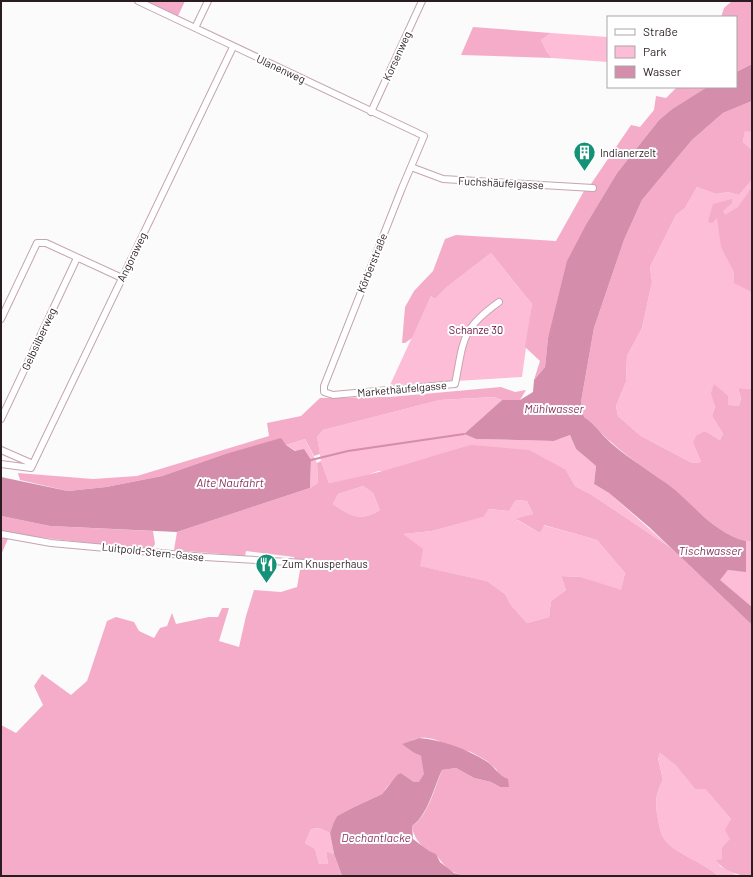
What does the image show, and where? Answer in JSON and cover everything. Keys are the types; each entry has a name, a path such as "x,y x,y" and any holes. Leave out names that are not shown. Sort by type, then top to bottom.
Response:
{"street":[{"name":"Ulanenweg","path":"138,1 424,136"},
{"path":"195,28 208,1"},
{"name":"Korsenweg","path":"371,112 422,1"},
{"name":"Angoraweg","path":"32,466 233,47"},
{"name":"Körberstraße","path":"324,392 324,386 424,136"},
{"name":"Fuchshäufelgasse","path":"411,167 443,179 593,188"},
{"path":"1,319 37,243 46,244 122,278"},
{"name":"Gelbsilberweg","path":"1,419 77,258"},
{"name":"Markethäufelgasse","path":"324,392 334,395 455,384 466,335 480,316 499,302"},
{"path":"1,450 32,466"},
{"path":"1,464 32,466"},
{"name":"Luitpold-Stern-Gasse","path":"1,534 51,543 204,557 305,563"}],"green space":[{"path":"551,33 607,37 607,62 552,58 541,40"},
{"path":"745,130 752,132 752,150 743,142"},
{"path":"752,180 752,389 738,388 741,398 739,406 715,405 712,416 723,434 720,440 705,431 693,443 701,462 692,463 641,436 618,416 616,406 626,382 627,356 642,328 652,282 650,267 676,215 685,208 697,187 716,194 728,192 739,195"},
{"name":"Schanze 30","path":"491,253 532,304 522,377 390,385 431,296 435,299 447,287"},
{"path":"494,397 502,400 464,434 476,439 554,441 570,435 576,449 596,466 594,484 609,493 671,548 592,495 575,486 566,470 378,471 360,478 329,483 321,461 317,437 323,430 440,400"},
{"path":"305,439 317,463 318,483 310,488 311,460 286,445"},
{"path":"363,486 373,493 380,510 373,514 361,517 345,512 333,504 338,494"},
{"path":"516,500 527,501 533,514 517,520 540,533 543,525 597,540 625,573 621,591 581,577 561,576 566,590 551,601 549,617 527,623 511,605 505,594 487,581 419,566 402,534 432,531 482,517 489,509 509,511"},
{"path":"746,541 752,542 752,607 719,580 728,570 746,571"},
{"path":"660,753 676,764 695,789 705,789 731,819 730,839 723,859 717,860 720,866 738,876 718,876 681,853 663,837 659,826 656,804 658,790 663,780 658,757"},
{"path":"319,828 330,833 334,854 326,851 328,864 319,864 315,849 305,843 311,829"}],"shaded area":[{"path":"145,1 185,1 178,16"},
{"path":"732,1 752,1 752,64 737,72 737,16 721,16 724,8"},
{"path":"473,27 551,33 541,40 552,58 461,55"},
{"path":"676,88 705,88 672,109 659,120 617,173 588,221 548,338 545,367 534,380 540,361 525,347 532,304 491,253 447,287 435,299 431,296 412,338 405,343 402,343 405,307 414,291 433,271 445,239 456,235 556,241 584,191 591,184 631,125 640,127 654,110 656,96 666,98"},
{"path":"752,101 752,132 745,131 743,142 752,150 752,180 739,195 728,192 716,194 697,187 685,208 676,215 650,267 652,282 642,328 627,356 626,382 616,406 618,416 641,436 692,463 701,462 693,443 696,436 705,431 720,440 723,434 712,416 715,406 711,393 714,384 728,396 728,405 739,406 741,398 738,388 752,389 752,542 741,540 720,529 666,484 618,449 584,417 581,402 594,328 624,240 642,200 692,140 723,113"},
{"path":"752,187 752,295 750,291 734,283 734,272 721,247 717,218 712,223 708,222 713,204 732,199 732,203 723,211 725,215 738,207"},
{"path":"501,387 515,392 526,390 520,400 502,400 494,397 440,400 323,430 317,437 320,454 314,456 305,439 286,445 222,455 162,476 106,487 68,491 20,480 18,473 93,479 137,476 269,436 267,423 301,416 320,398 390,397"},
{"path":"471,445 529,450 566,470 575,486 592,495 671,548 752,625 752,876 742,875 727,870 723,868 716,860 722,859 722,848 730,839 725,830 731,819 705,789 695,789 676,765 660,753 658,758 663,780 658,790 656,804 662,835 674,848 718,876 466,876 455,873 451,871 435,854 422,846 415,836 412,826 418,821 427,808 442,770 456,768 474,778 491,782 500,787 499,775 496,769 487,761 471,752 444,745 429,738 422,738 403,744 414,753 421,756 424,763 424,774 419,783 414,782 401,773 398,774 382,794 337,816 330,833 319,828 311,829 305,843 315,849 319,864 328,864 326,851 334,854 342,876 1,876 1,725 16,733 43,705 34,686 42,674 71,695 87,681 107,621 116,617 134,622 139,631 154,638 160,628 167,626 172,613 176,624 209,617 218,617 222,608 229,608 219,641 239,647 254,590 281,592 297,587 300,570 294,557 246,551 245,556 174,550 177,532 310,488 318,483 317,463 321,461 329,483 383,471","holes":["363,486 373,493 380,510 373,514 361,517 345,512 333,504 338,494","516,500 527,501 533,514 516,519 540,533 544,525 597,540 625,573 621,590 581,577 561,576 566,590 551,601 549,617 527,623 511,605 505,594 487,581 420,566 423,549 403,534 432,531 483,517 489,509 509,511"]},
{"path":"1,516 50,526 153,531 155,544 151,550 10,534 1,555"}],"water":[{"name":"Mühlwasser","path":"752,64 752,101 723,113 692,140 642,200 624,240 594,328 581,402 584,417 607,440 675,490 717,527 736,538 746,541 746,572 728,570 720,580 752,607 752,625 649,527 609,493 594,484 596,466 576,449 570,435 554,441 476,439 464,434 502,400 520,400 533,392 534,380 545,367 548,338 567,261 588,221 617,173 659,120 672,109 705,88 737,88 737,72"},
{"name":"Alte Naufahrt","path":"281,438 286,445 295,451 304,449 311,460 310,488 177,532 50,526 1,516 1,477 68,491 106,487 162,476 222,455"},
{"name":"Dechantlacke","path":"419,738 445,743 471,753 489,763 501,775 508,779 509,787 500,787 491,782 474,778 456,768 442,770 426,808 418,821 412,826 413,839 429,851 436,854 440,862 454,873 466,876 342,876 334,854 330,833 337,816 382,794 398,774 401,773 414,782 419,782 424,774 421,756 414,753 402,744"}],"waterway":[{"name":"Mühlwasser","path":"311,460 348,451 464,434"}],"place":[{"name":"Indianerzelt","path":"585,172"},
{"name":"Zum Knusperhaus","path":"266,584"}],"water label":[{"name":"Tischwasser","path":"710,551"}]}
